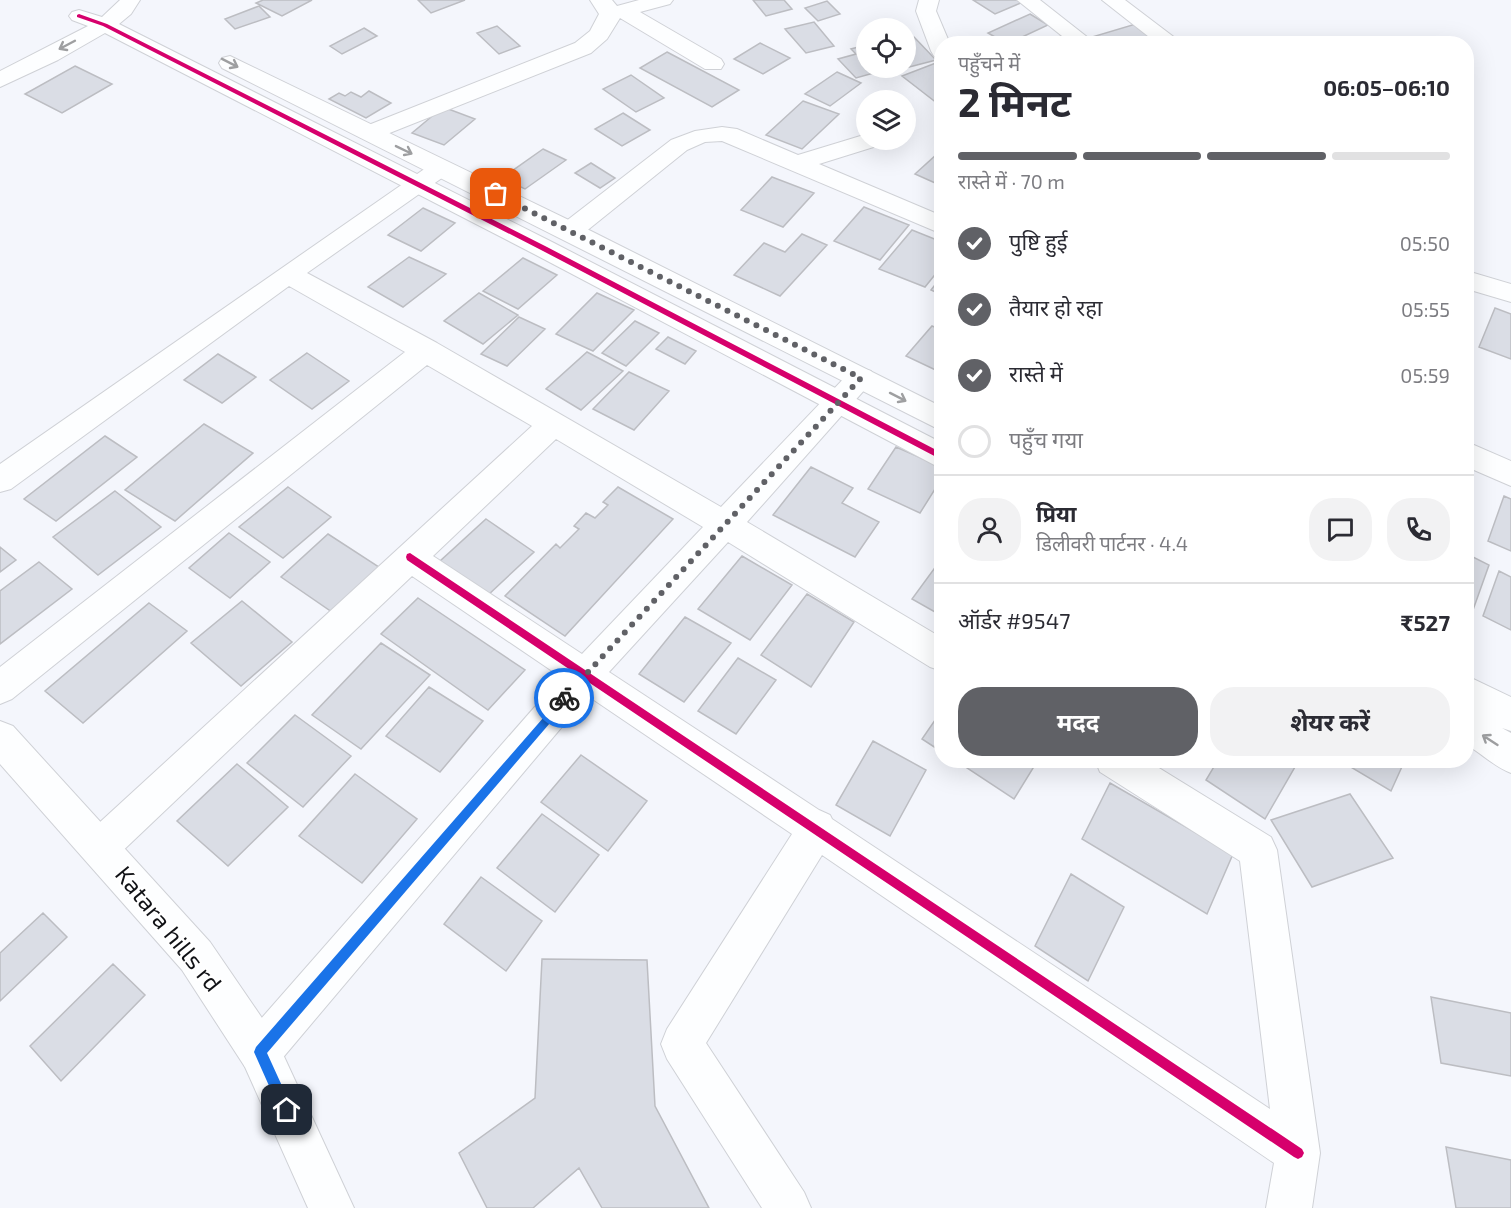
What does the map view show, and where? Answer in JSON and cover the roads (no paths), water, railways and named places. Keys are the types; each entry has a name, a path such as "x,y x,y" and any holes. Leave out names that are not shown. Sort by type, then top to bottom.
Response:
{"street":[{"path":"611,8 663,0"},
{"path":"929,0 926,11 936,36"},
{"path":"1027,0 1075,36"},
{"path":"1112,0 1162,36"},
{"path":"0,80 113,7"},
{"path":"113,7 417,185 934,454"},
{"path":"69,21 113,7 570,231 934,416"},
{"path":"611,8 713,64"},
{"path":"369,133 583,48 599,34 611,8"},
{"path":"570,231 679,145 698,135 729,134 934,223"},
{"path":"796,163 856,145"},
{"path":"0,480 288,274 441,168"},
{"path":"918,216 934,206"},
{"path":"288,274 427,350 552,425 725,522 934,651"},
{"path":"1474,282 1511,293"},
{"path":"0,688 427,350"},
{"path":"260,1052 584,675 725,522 839,405 861,378"},
{"path":"100,847 552,425"},
{"path":"1474,457 1511,474"},
{"path":"410,557 1298,1153"},
{"path":"1474,696 1511,715"},
{"path":"1474,730 1505,749 1511,756"},
{"name":"Katara hills rd","path":"0,738 196,956 260,1052 331,1208"},
{"path":"1126,768 1258,850 1298,1153 1289,1208"},
{"path":"788,1208 682,1044 817,828"}]}
